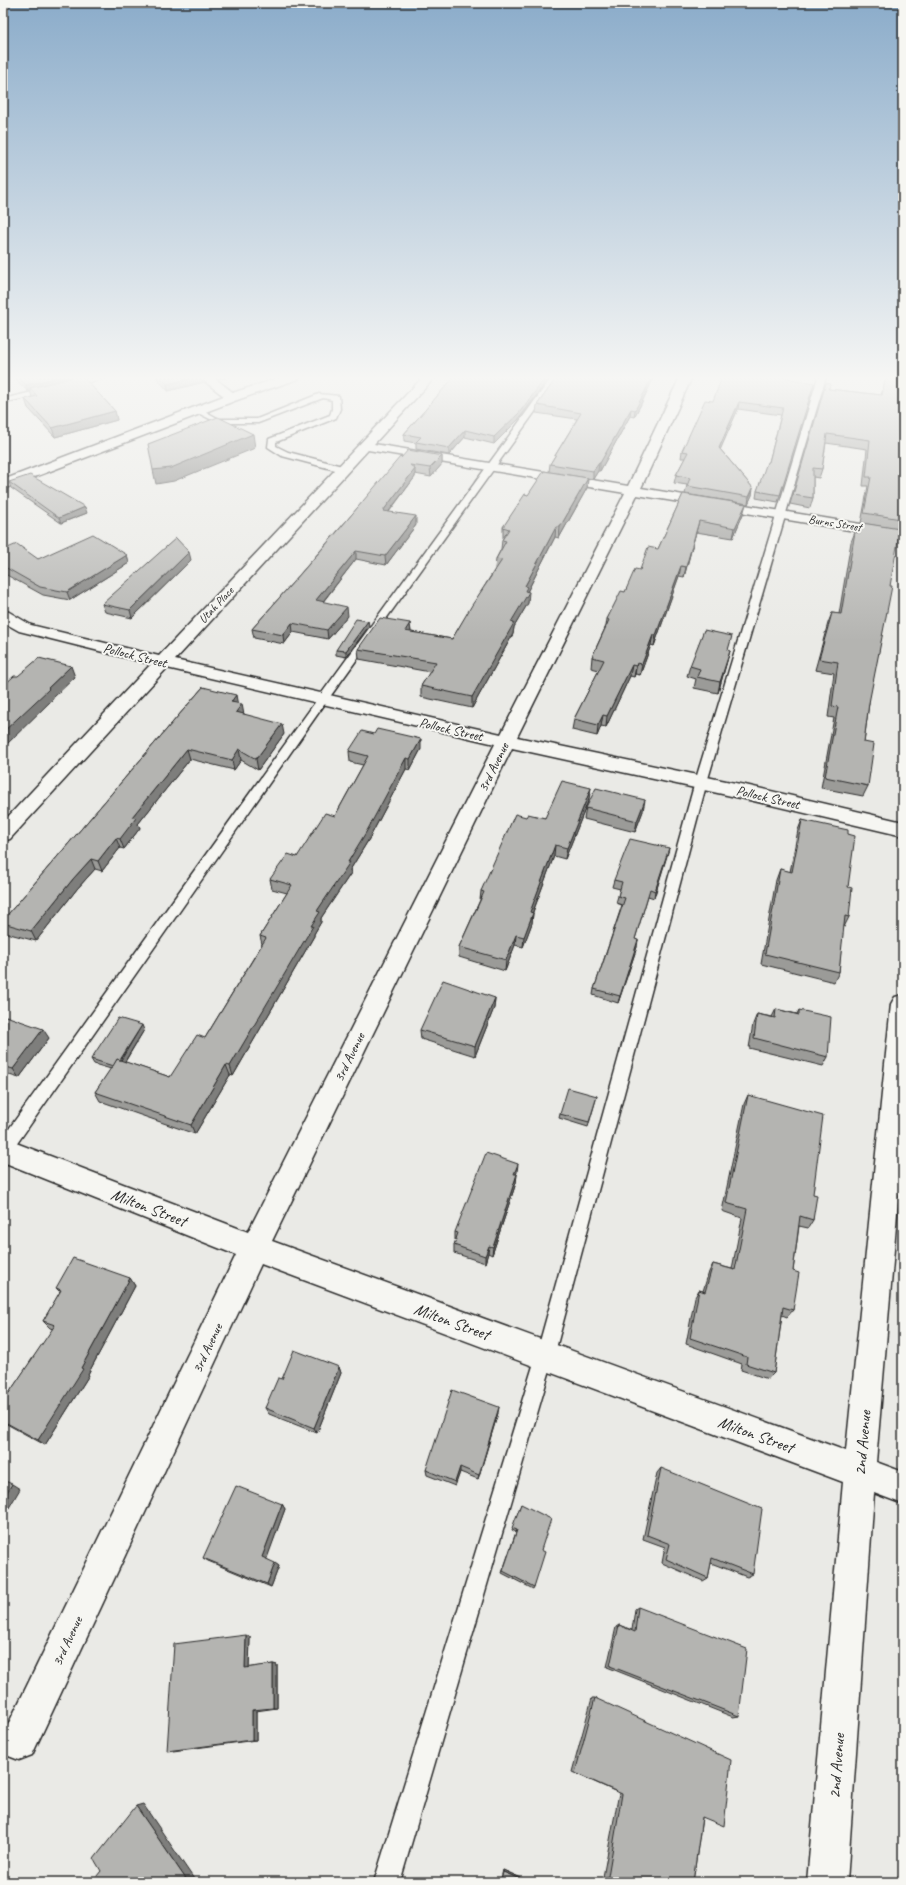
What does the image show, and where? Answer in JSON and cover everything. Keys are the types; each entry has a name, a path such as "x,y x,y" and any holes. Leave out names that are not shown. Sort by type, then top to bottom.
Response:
{"street":[{"path":"3,485 56,465"},
{"name":"Utah Place","path":"3,834 347,465"},
{"name":"Burns Street","path":"478,465 903,535"},
{"name":"3rd Avenue","path":"19,1742 254,1248 645,465"},
{"name":"Pollock Street","path":"3,615 25,628 163,662 506,741 701,782 903,829"},
{"name":"2nd Avenue","path":"827,1882 860,1473 903,1004"},
{"name":"Milton Street","path":"3,1150 254,1248 903,1488"}],"lane":[{"path":"327,465 343,469"},
{"path":"387,1882 544,1356 701,782 796,465"},
{"path":"3,1150 323,699 490,467"}],"building":[{"path":"152,465 178,465 171,468 153,470"},
{"path":"393,465 433,465 430,468 410,465 415,469 383,511 416,516 385,556 356,551 316,600 347,607 327,630 292,623 283,635 252,629"},
{"path":"556,465 598,465 593,471"},
{"path":"681,465 733,465 753,488 749,497 687,486 690,478 676,475"},
{"path":"766,465 789,465 780,495 757,491"},
{"path":"802,465 823,465 822,469 813,468 813,498 793,495"},
{"path":"867,465 903,465 903,514 901,519 864,513 871,477 866,477"},
{"path":"544,471 588,478 560,527 556,527 525,586 527,587 525,591 529,592 511,622 514,623 472,697 421,686 436,662 358,649 380,618 410,623 405,631 452,639 472,605 502,560 496,559 506,541 502,540 509,529 503,527 525,494 528,495"},
{"path":"30,475 85,507 59,518 9,482"},
{"path":"683,494 746,504 735,528 699,521 686,567 681,566 656,635 653,635 642,664 637,663 636,666 632,665 607,716 603,715 598,725 574,719 604,660 592,657 609,620 607,619 621,591 625,592 635,569 640,570 648,547 658,549"},
{"path":"862,523 900,529 890,586 892,586 869,703 864,742 874,744 868,786 825,777 838,707 832,706 838,662 819,659 832,613 841,614 855,532 860,533"},
{"path":"93,534 127,555 67,592 40,587 3,566 3,550 17,544 38,559"},
{"path":"176,538 189,552 130,610 102,604"},
{"path":"356,619 368,621 346,651 336,650"},
{"path":"704,630 732,636 728,650 730,651 720,682 697,677 700,669 690,666"},
{"path":"39,658 71,666 3,732 3,686 14,676 18,676"},
{"path":"203,687 236,695 231,702 242,704 236,712 282,724 256,759 239,749 232,760 187,749 132,817 136,818 120,839 116,838 98,861 91,859 31,931 3,923 3,920"},
{"path":"377,729 421,739 410,759 406,758 368,829 348,862 350,862 317,911 320,912 311,926 313,926 230,1066 226,1065 191,1125 95,1092 117,1059 170,1077 197,1035 205,1038 266,938 260,936 292,885 270,879 288,854 297,857 325,813 335,816 368,756 349,751 362,731 374,734"},
{"path":"562,781 591,788 567,848 555,845 530,912 533,913 524,937 516,935 506,960 459,947 484,892 481,891 515,814 526,817 528,814 545,818"},
{"path":"596,788 645,800 637,821 586,808"},
{"path":"802,820 848,830 848,834 855,836 848,887 852,888 849,917 845,916 839,972 765,954 780,869 792,872"},
{"path":"630,839 669,848 655,891 650,889 635,939 638,940 620,996 594,989 625,898 618,896 622,882 614,880"},
{"path":"443,980 495,998 475,1046 420,1030"},
{"path":"776,1009 799,1015 799,1010 831,1017 828,1057 754,1038 757,1014 775,1018"},
{"path":"3,1015 43,1029 13,1069 3,1066"},
{"path":"118,1018 142,1025 120,1060 117,1059 113,1066 91,1059"},
{"path":"568,1088 597,1096 589,1122 560,1114"},
{"path":"748,1095 823,1116 813,1194 817,1195 813,1220 800,1216 793,1271 799,1273 793,1310 783,1307 774,1373 746,1364 747,1357 690,1338 699,1290 705,1292 713,1264 735,1270 747,1209 726,1203"},
{"path":"486,1153 518,1164 514,1174 517,1174 493,1247 489,1246 485,1256 454,1245 458,1233 455,1232"},
{"path":"73,1258 130,1278 81,1368 83,1369 38,1440 3,1421 3,1390 9,1393 55,1325 43,1321 61,1290 56,1288"},
{"path":"294,1350 339,1367 314,1428 265,1408 278,1378 282,1379"},
{"path":"452,1390 499,1407 479,1475 460,1467 455,1482 426,1470"},
{"path":"661,1468 762,1509 753,1574 712,1558 708,1578 666,1559 670,1544 647,1535"},
{"path":"3,1480 12,1484 3,1499"},
{"path":"236,1486 282,1504 262,1557 275,1563 267,1584 203,1558"},
{"path":"521,1504 551,1519 541,1550 545,1552 534,1587 503,1571 517,1530 512,1528"},
{"path":"638,1607 747,1649 739,1716 610,1666 619,1625 635,1632"},
{"path":"246,1635 245,1668 273,1664 273,1708 252,1710 252,1740 167,1751 174,1644"},
{"path":"595,1698 731,1760 724,1826 702,1817 693,1882 607,1882 622,1794 575,1773"},
{"path":"136,1806 188,1882 92,1882 101,1871 94,1859"},
{"path":"503,1872 527,1882 501,1882"}]}
